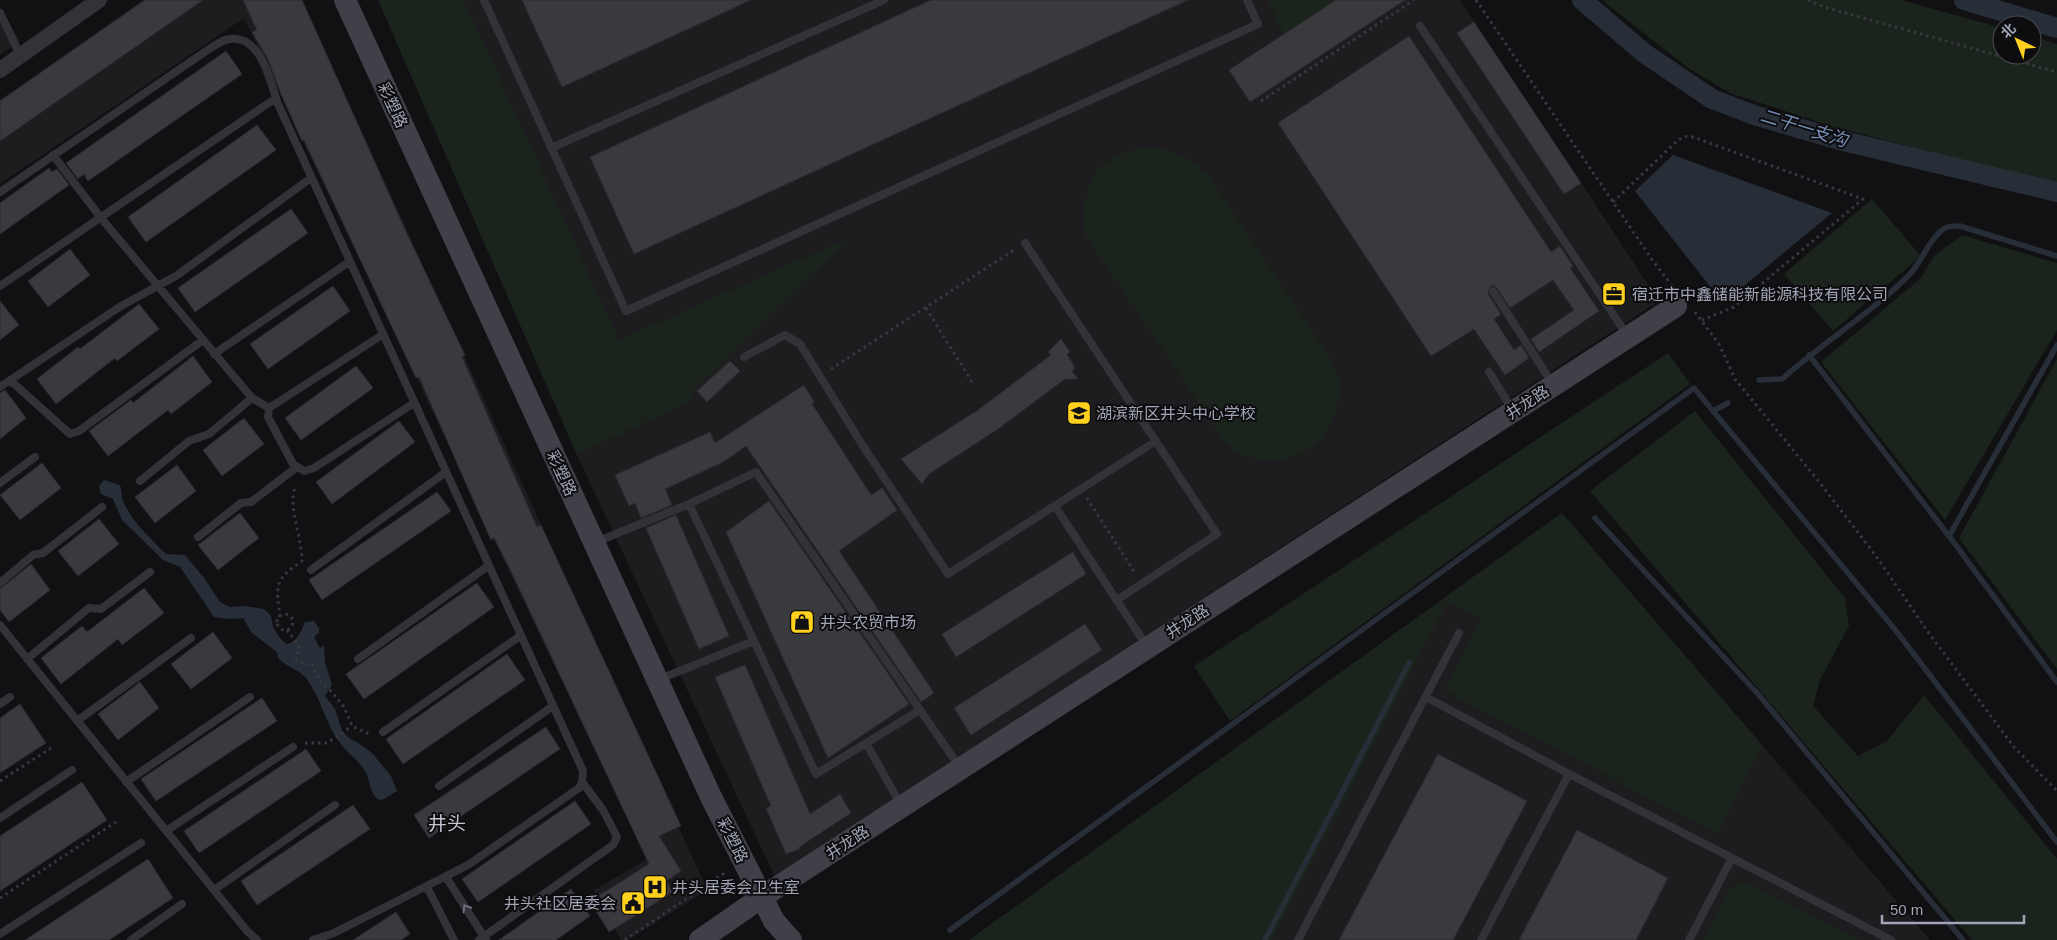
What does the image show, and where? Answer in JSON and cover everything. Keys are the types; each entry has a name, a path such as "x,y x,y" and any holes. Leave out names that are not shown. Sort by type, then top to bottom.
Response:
{"street":[{"path":"0,70 99,0"},
{"name":"彩塑路","path":"345,0 711,797 774,921 790,940"},
{"name":"井龙路","path":"700,940 762,897 960,768 1680,304"}],"lane":[{"path":"484,0 626,311 1258,24 1247,0"},
{"path":"551,148 884,0"},
{"path":"0,13 20,56"},
{"path":"1420,26 1628,337"},
{"path":"0,192 212,47 227,39 240,38 252,44 269,75 276,98 311,178 583,771 582,782 579,788 468,865 334,933 313,940"},
{"path":"0,286 276,98"},
{"path":"53,156 100,218 214,354 252,398 269,408"},
{"path":"0,387 121,306 176,276 311,178"},
{"path":"1025,243 1217,534 1117,600"},
{"path":"214,354 350,262"},
{"path":"1493,291 1554,385"},
{"path":"269,408 382,334"},
{"path":"744,357 785,335 800,344 863,446 948,574 1156,441"},
{"path":"11,381 70,434 79,431 203,340"},
{"path":"1489,372 1513,411"},
{"path":"140,481 189,441 209,434 252,398"},
{"path":"198,536 242,503 251,502 301,469 314,468 414,403"},
{"path":"269,408 268,417 293,464 301,469"},
{"path":"0,483 35,457"},
{"path":"311,570 446,472"},
{"path":"594,542 689,504 756,472 960,768"},
{"path":"689,504 816,774 920,710"},
{"path":"1055,506 1147,647"},
{"path":"0,583 34,555 43,553 102,507"},
{"path":"358,659 488,566"},
{"path":"27,659 90,608 101,609 150,572"},
{"path":"0,625 247,931 257,940"},
{"path":"1298,940 1459,633"},
{"path":"382,732 520,636"},
{"path":"77,721 191,638"},
{"path":"658,680 754,640"},
{"path":"0,704 10,697"},
{"path":"126,782 250,697"},
{"path":"1426,697 1569,774 1891,940"},
{"path":"439,786 553,706"},
{"path":"866,743 902,806"},
{"path":"166,831 292,747"},
{"path":"0,818 72,770"},
{"path":"1481,940 1569,774"},
{"path":"446,877 483,939 613,845 616,837 604,810 582,782"},
{"path":"214,890 335,806"},
{"path":"0,934 142,843"},
{"path":"1689,940 1732,858"},
{"path":"427,887 454,940"},
{"path":"131,940 182,904"}],"path":[{"path":"1261,101 1414,0"},
{"path":"1476,0 1653,261 1680,304 1702,320 1719,344 1735,379 1820,483 1876,556 1928,632 2014,747 2057,791"},
{"path":"1808,0 1834,10 2057,72"},
{"path":"1613,202 1677,141 1683,137 1690,136 1863,198 1734,307 1702,320"},
{"path":"820,376 1025,243"},
{"path":"926,308 972,382"},
{"path":"301,469 294,488 292,504 302,548 302,561 285,572 278,584 279,626 287,630 299,646 296,659 306,665 312,663 319,681 332,692 344,707 352,726 372,736 382,732"},
{"path":"1081,489 1142,584"},
{"path":"280,617 288,615 292,618 292,626 287,630"},
{"path":"292,747 304,743 327,743 352,726"},
{"path":"0,781 51,748"},
{"path":"0,898 116,822"},
{"path":"625,940 743,861"}],"shaded area":[{"path":"143,0 302,0 705,885 700,895 627,940 621,940 594,890 647,859 244,18 0,184 0,100"},
{"path":"378,0 1460,0 1659,301 775,877 577,455"},
{"path":"378,0 464,0 619,340 852,236 691,392 695,398 577,455"},
{"path":"1268,0 1336,0 1284,35"},
{"path":"1602,0 1901,0 1992,25 1992,65 2042,65 2042,40 2057,44 2057,185 1831,126 1730,93 1688,68"},
{"path":"0,7 20,41 0,55"},
{"path":"1144,146 1179,154 1208,174 1328,354 1338,378 1339,388 1334,417 1318,442 1304,452 1287,458 1257,459 1238,453 1225,442 1085,235 1085,204 1088,188 1094,175 1110,160"},
{"path":"1673,155 1832,213 1723,303 1635,191"},
{"path":"1872,199 1921,256 1833,331 1784,274"},
{"path":"1962,235 2057,263 2057,330 1945,520 1821,362 1921,278 1934,256"},
{"path":"1668,353 1690,384 1230,721 1194,666"},
{"path":"2057,359 2057,669 1959,538"},
{"path":"1695,411 1845,598 1849,626 1820,680 1813,706 1858,756 1886,742 1924,695 2057,859 2057,940 1972,940 1590,491"},
{"path":"104,480 120,485 123,501 127,509 142,529 166,554 185,555 205,579 220,602 230,607 245,606 264,609 271,616 273,627 279,637 286,644 296,639 305,622 314,621 319,628 319,633 314,637 320,648 324,645 325,662 332,685 325,696 335,709 342,731 350,739 372,753 391,776 397,791 384,799 379,800 376,797 363,768 335,736 316,694 306,678 281,661 278,658 277,652 252,633 243,618 214,617 180,567 163,560 122,520 113,499 101,494 99,486"},
{"path":"1562,513 1930,940 969,940"},
{"path":"1562,513 1763,746 1718,834 1444,690 1482,619 1448,601 1272,940 969,940"},
{"path":"1741,881 1747,882 1859,940 1703,940 1727,892"}],"building":[{"path":"145,0 203,0 0,141 0,101"},
{"path":"243,0 302,0 407,234 465,355 462,357 537,527 541,525 681,826 659,836 681,871 666,881 673,892 609,932 590,901 649,864 511,571 494,538 491,540 419,377 416,378 304,140 302,141 268,59 252,32 257,30"},
{"path":"522,0 751,0 562,87"},
{"path":"931,0 1188,0 634,254 590,157"},
{"path":"1336,0 1405,0 1250,102 1229,70"},
{"path":"1474,22 1581,183 1564,194 1457,33"},
{"path":"1409,36 1551,252 1560,246 1573,266 1570,268 1599,311 1539,352 1531,339 1574,310 1553,280 1510,308 1497,288 1493,285 1490,287 1488,294 1501,314 1494,319 1514,350 1521,345 1529,358 1505,375 1474,329 1431,356 1278,123"},
{"path":"226,51 242,74 88,181 84,174 78,179 66,163"},
{"path":"257,125 276,150 146,242 128,217"},
{"path":"49,168 52,172 57,169 69,185 0,234 0,203"},
{"path":"291,209 308,233 195,312 178,288"},
{"path":"70,249 90,275 48,307 28,281"},
{"path":"333,286 350,311 268,369 250,344"},
{"path":"0,301 19,325 0,340"},
{"path":"139,304 159,329 117,361 115,358 56,404 37,379"},
{"path":"1061,339 1070,352 1067,354 1075,368 1072,371 1078,379 1065,379 998,429 929,474 922,484 901,459 978,410 1051,355 1048,352"},
{"path":"193,356 212,382 171,414 168,410 108,456 89,431 131,400 133,403"},
{"path":"730,361 740,371 707,402 697,391"},
{"path":"356,366 373,388 301,440 285,418"},
{"path":"804,385 814,402 812,404 871,495 882,488 897,510 839,551 934,693 921,702 746,446 723,462 665,489 672,505 641,518 635,503 629,506 615,475 710,432 715,443"},
{"path":"5,390 26,418 0,439 0,393"},
{"path":"244,418 264,444 222,476 203,450"},
{"path":"399,421 415,442 332,504 316,482"},
{"path":"42,463 61,488 20,520 0,495"},
{"path":"177,465 196,491 155,523 135,497"},
{"path":"437,492 451,511 322,600 309,580"},
{"name":"井头农贸市场","path":"769,501 909,704 828,758 726,532"},
{"path":"240,513 259,538 218,570 198,545"},
{"path":"676,515 729,636 699,649 646,528"},
{"path":"99,519 119,544 78,576 58,551"},
{"path":"1073,552 1086,574 956,657 942,634"},
{"path":"31,564 50,590 9,622 0,610 0,589"},
{"path":"477,583 494,607 364,699 346,674"},
{"path":"144,588 164,613 122,645 118,639 61,684 41,658 82,626 87,632"},
{"path":"1085,624 1102,650 971,735 954,708"},
{"path":"213,632 232,658 191,689 171,664"},
{"path":"507,654 525,680 403,764 386,739"},
{"path":"745,665 810,814 840,794 851,813 799,847 800,849 786,854 766,808 771,806 715,677"},
{"path":"140,682 159,708 118,740 98,714"},
{"path":"262,698 277,721 156,801 141,779"},
{"path":"20,704 46,743 0,773 0,718"},
{"path":"546,727 560,749 429,838 414,815"},
{"path":"306,749 321,771 199,853 184,831"},
{"path":"1438,754 1527,801 1453,940 1339,940"},
{"path":"82,782 107,820 0,891 0,836"},
{"path":"575,801 591,824 478,902 462,879"},
{"path":"353,805 370,829 257,905 241,881"},
{"path":"1577,830 1668,878 1636,940 1519,940"},
{"path":"148,859 173,898 109,940 25,940"},
{"path":"571,889 590,916 556,940 499,940"},
{"path":"396,912 410,934 401,940 353,940"}],"waterway":[{"name":"二干一支沟","path":"1582,0 1644,53 1712,99 1754,115 1843,141 2057,192"},
{"path":"1964,0 2057,28"},
{"path":"1759,380 1782,379 1893,290 1913,271 1935,238 1945,228 1960,226 2057,256"},
{"path":"1949,536 2057,345"},
{"path":"1809,355 1949,536 2057,682"},
{"path":"950,930 1694,388 1897,632 2057,842"},
{"path":"1713,411 1728,403"},
{"path":"1595,518 1758,694 1963,940"},
{"path":"1265,940 1409,663"}],"place":[{"name":"宿迁市中鑫储能新能源科技有限公司","path":"1614,294"},
{"name":"湖滨新区井头中心学校","path":"1079,413"},
{"name":"井头农贸市场","path":"802,622"},
{"name":"井头居委会卫生室","path":"655,887"},
{"name":"井头社区居委会","path":"633,903"}],"district":[{"name":"井头","path":"447,823"}]}
